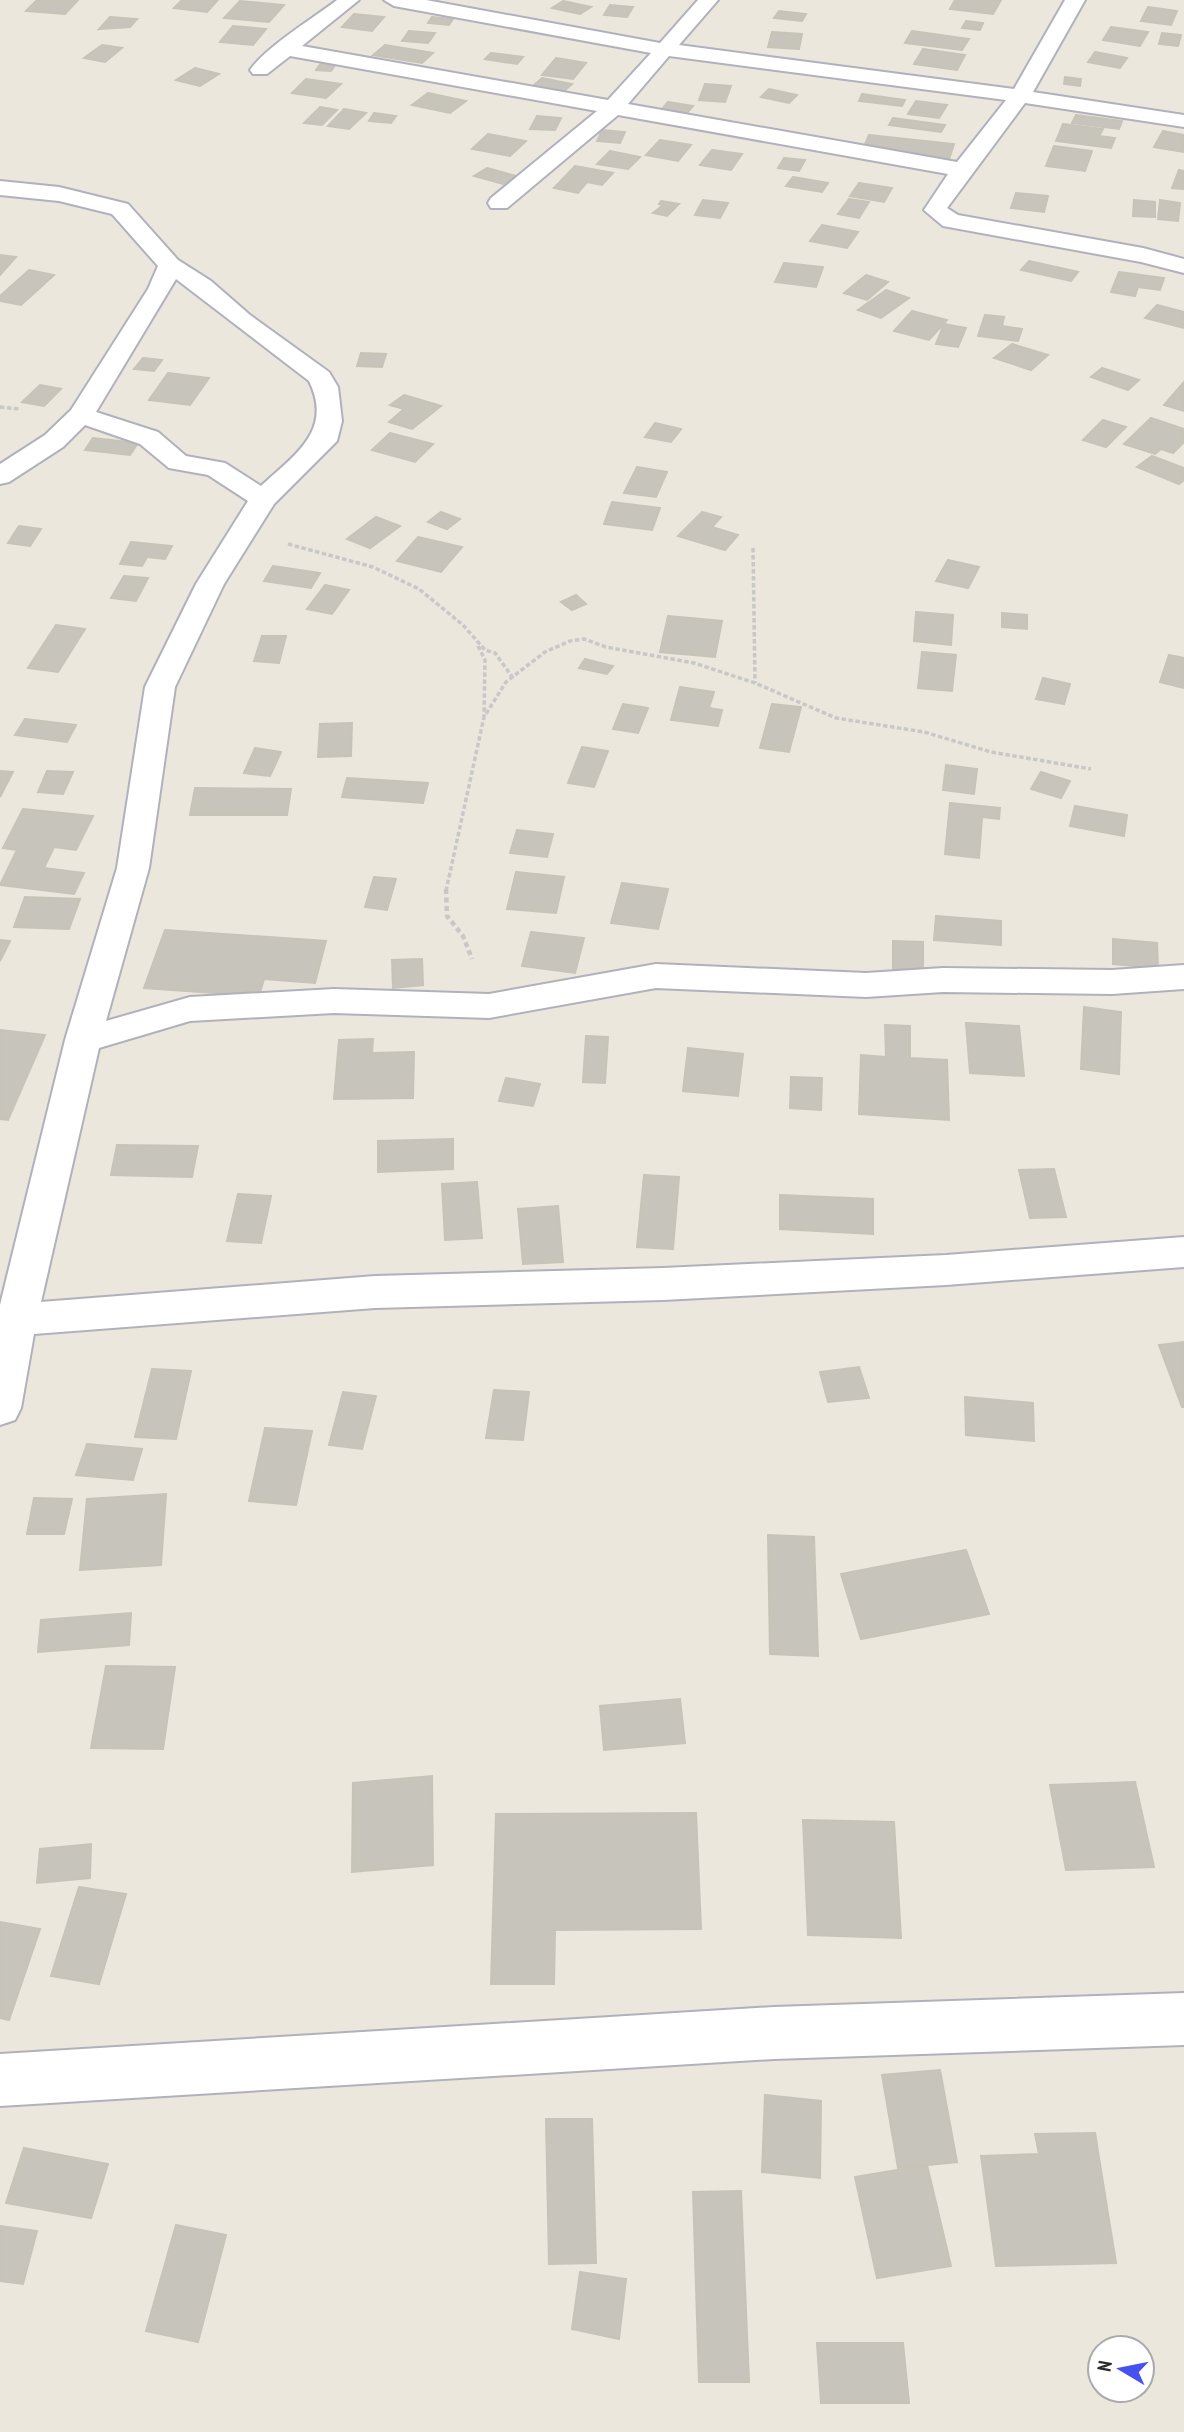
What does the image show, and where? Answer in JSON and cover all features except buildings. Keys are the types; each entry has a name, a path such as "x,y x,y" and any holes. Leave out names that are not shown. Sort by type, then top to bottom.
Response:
{"street":[{"path":"260,70 349,0"},
{"path":"394,0 668,50 1020,96 1184,121"},
{"path":"499,203 613,108 668,50 708,0"},
{"path":"1075,0 1020,96 937,203 935,210 951,221 1143,255 1184,266"},
{"path":"283,50 965,170"},
{"path":"0,188 59,194 120,209 170,265 203,286 241,320 320,377 325,387 329,421 324,441 264,499 209,584 160,687 133,868 83,1040 9,1321 0,1408"},
{"path":"0,476 54,441 81,415 160,289 170,265"},
{"path":"81,415 149,438 178,462 216,469 264,499"},
{"path":"83,1040 190,1009 334,1001 489,1006 656,976 866,985 943,980 1112,982 1184,977"},
{"path":"9,1321 375,1292 663,1284 946,1270 1184,1252"},
{"path":"0,2080 774,2033 1184,2019"}],"path":[{"path":"242,534 361,560 434,598 485,650 495,653 513,678"},
{"path":"753,548 755,683"},
{"path":"474,637 485,660 484,717 467,808 444,898 447,916 463,936 489,1006"},
{"path":"484,717 506,682 545,652 570,641 583,639 606,647 694,663 755,683 836,718 924,732 991,751 1091,769"}]}
